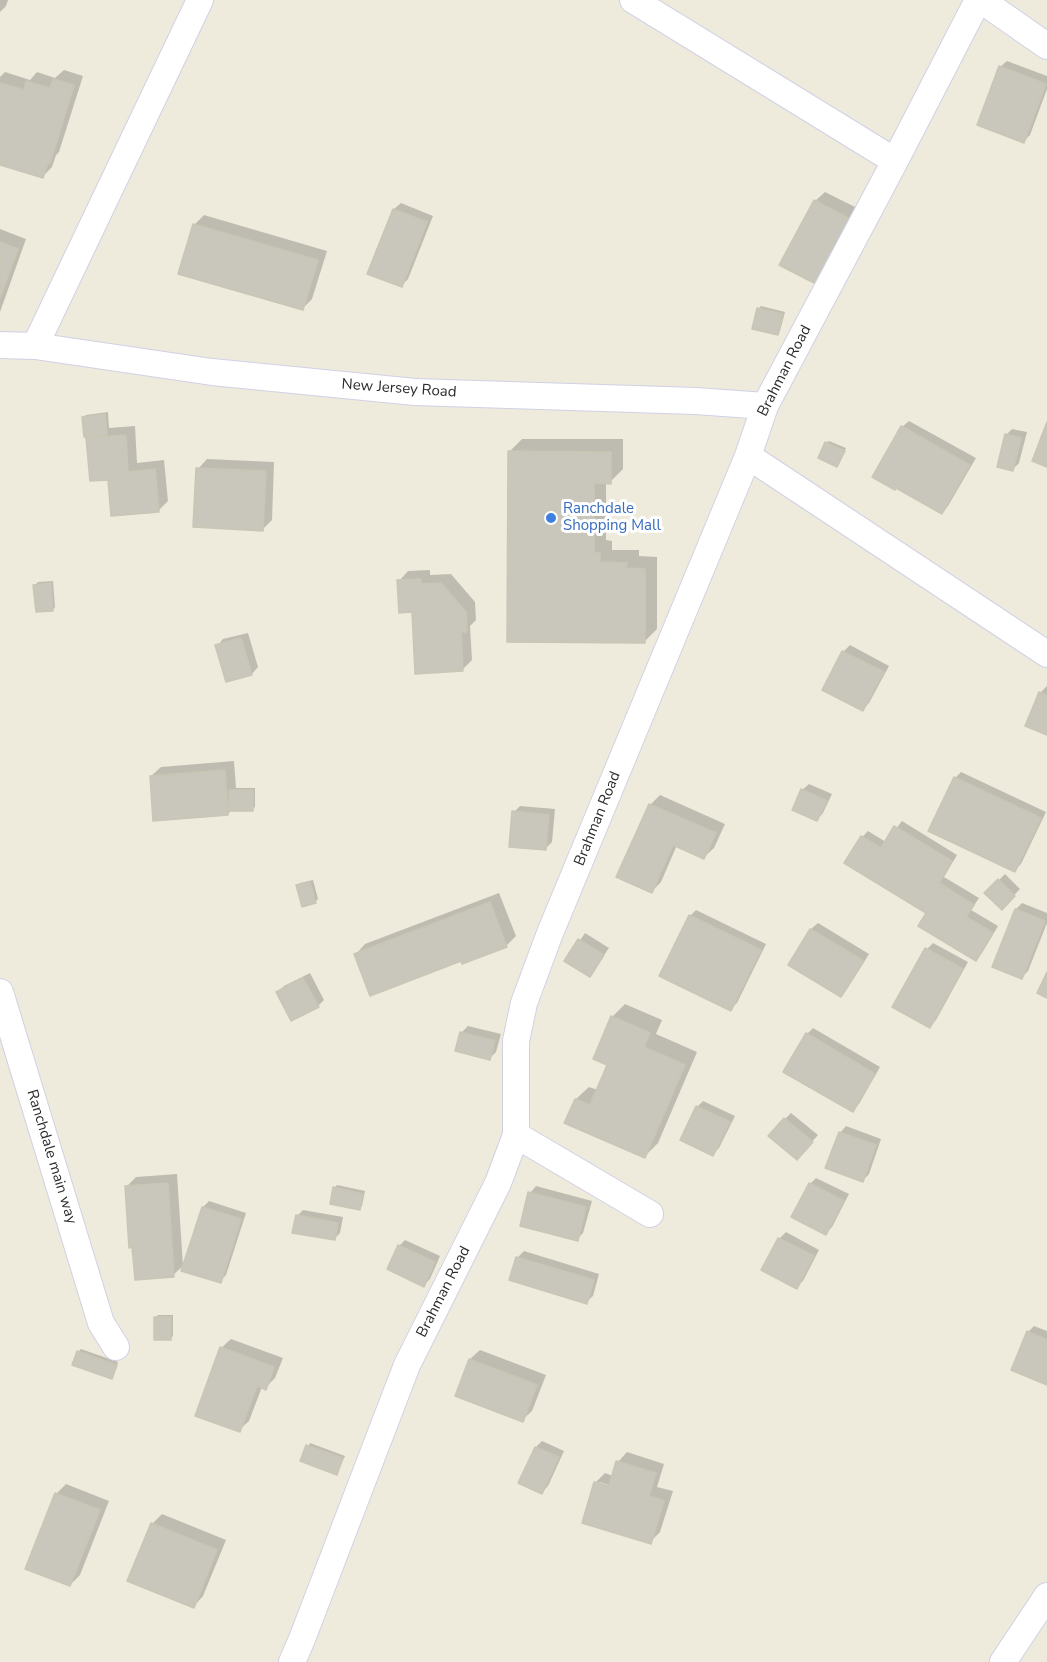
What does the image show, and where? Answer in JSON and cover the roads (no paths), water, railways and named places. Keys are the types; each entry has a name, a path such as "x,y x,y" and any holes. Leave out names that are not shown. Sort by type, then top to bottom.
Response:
{"street":[{"path":"35,346 200,0"},
{"path":"633,0 896,161"},
{"path":"979,0 1047,46"},
{"name":"Brahman Road","path":"291,1662 407,1365 498,1183 516,1135 516,1041 524,1003 550,933 748,456 765,406 979,0"},
{"name":"New Jersey Road","path":"0,345 35,346 212,372 415,392 696,401 765,406"},
{"path":"748,456 1047,654"},
{"name":"Ranchdale main way","path":"0,992 101,1323 116,1347"},
{"path":"516,1135 650,1214"},
{"path":"1003,1662 1047,1596"}],"place":[{"name":"Ranchdale Shopping Mall","path":"551,518"}]}
